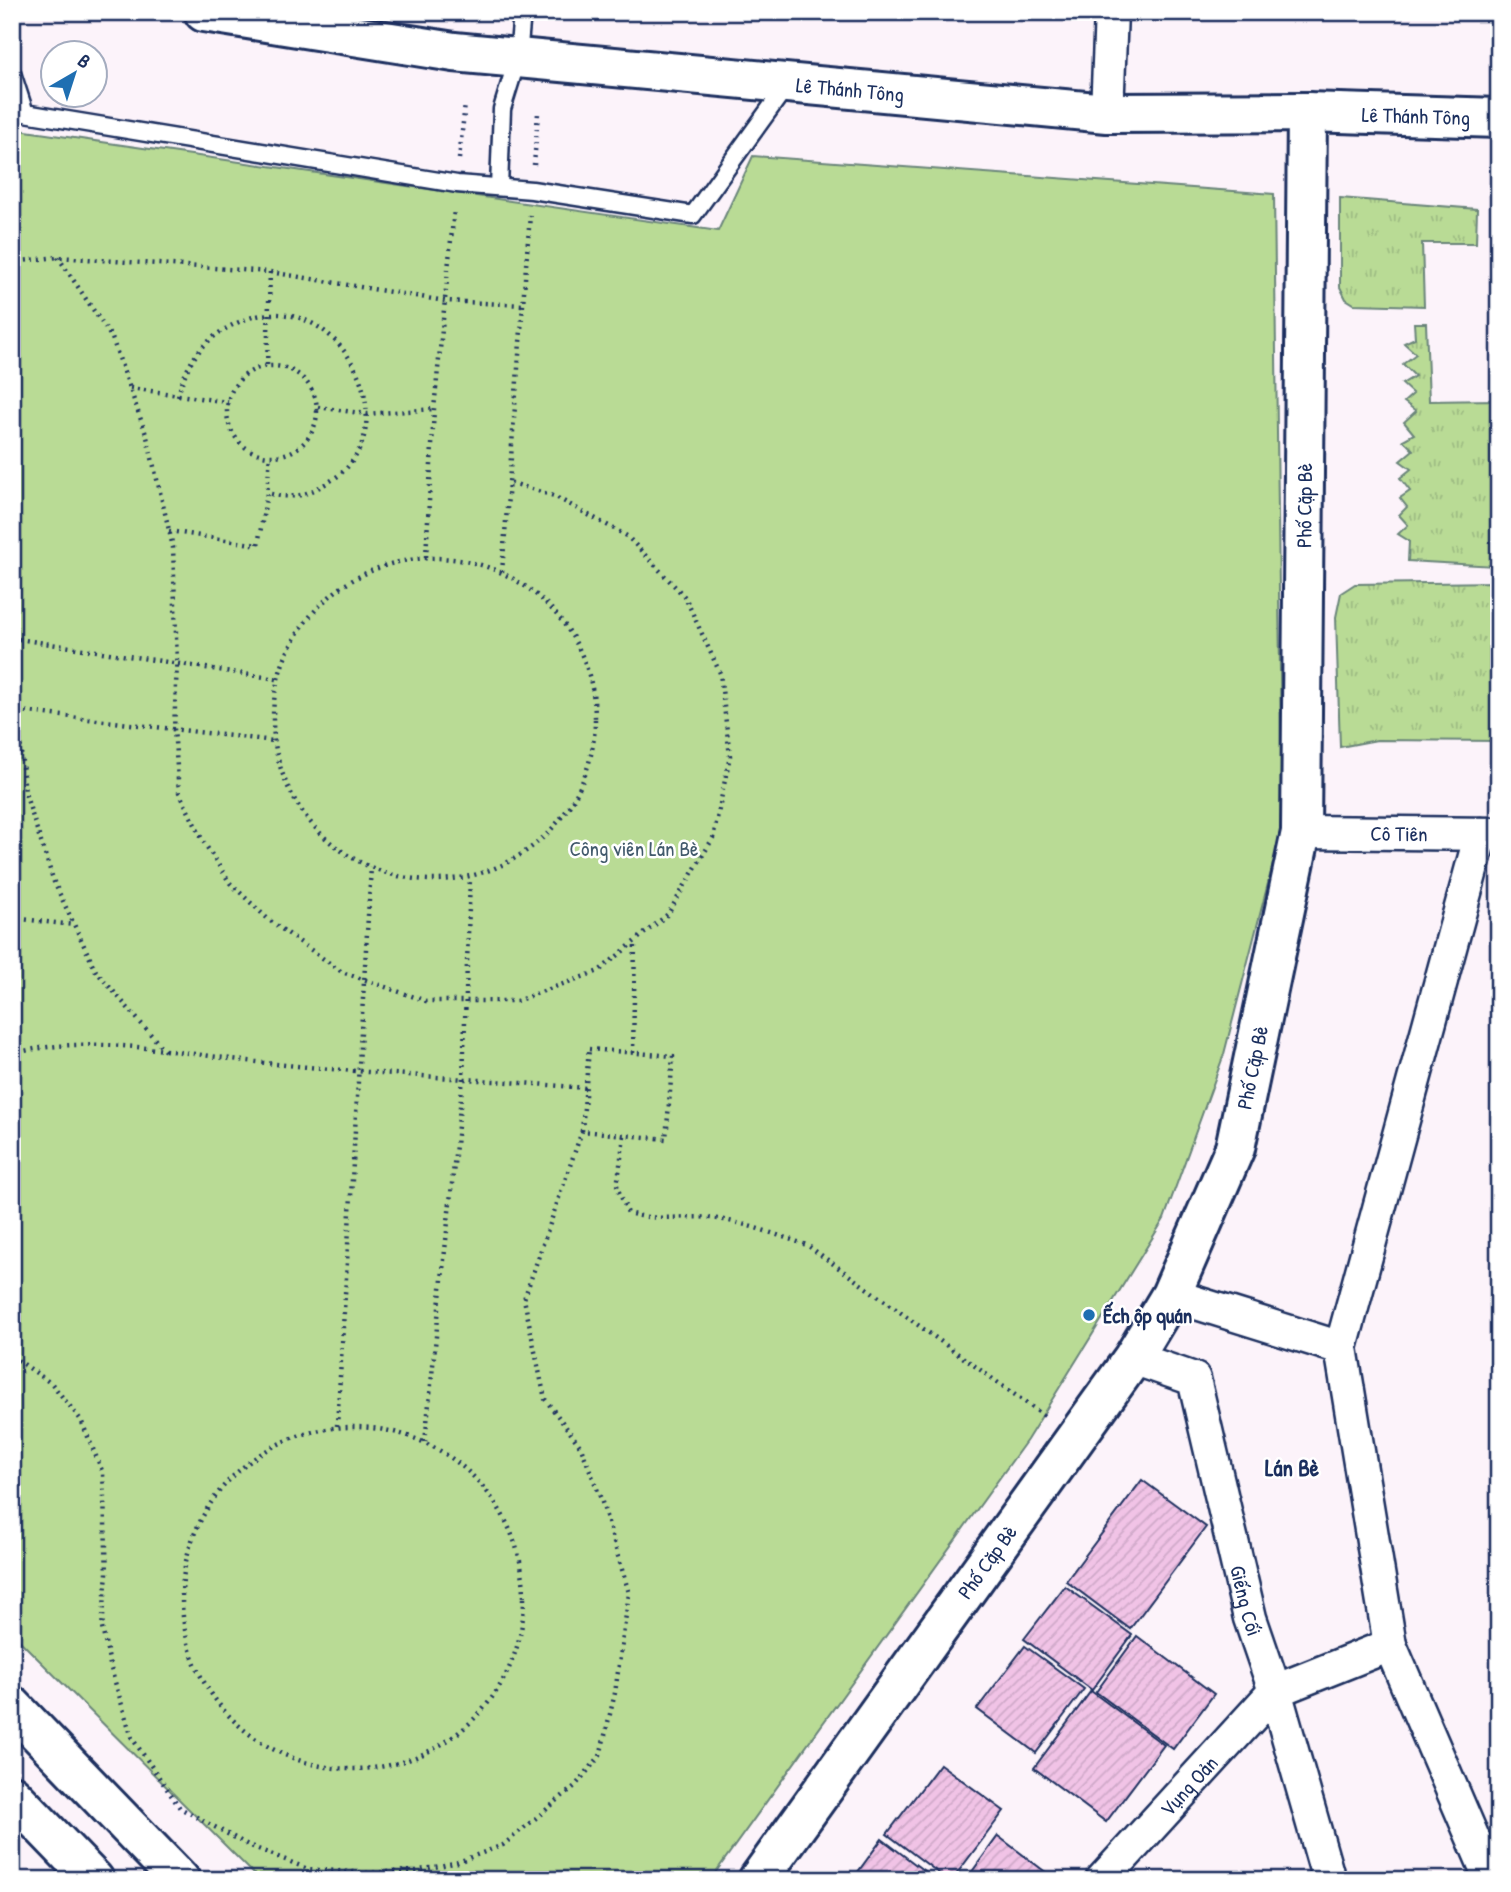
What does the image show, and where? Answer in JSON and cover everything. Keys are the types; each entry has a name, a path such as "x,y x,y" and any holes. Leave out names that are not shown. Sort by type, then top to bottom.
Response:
{"street":[{"name":"Lê Thánh Tông","path":"204,12 454,52 1107,113 1307,113 1499,118"},
{"path":"1107,113 1111,12"},
{"name":"Phố Cặp Bè","path":"758,1880 1133,1358 1171,1294 1235,1148 1301,832 1307,113"},
{"name":"Cô Tiên","path":"1301,832 1490,834"},
{"path":"1490,834 1341,1348 1390,1645 1491,1880"},
{"path":"1171,1294 1341,1348"},
{"name":"Giếng Cối","path":"1133,1358 1194,1379 1250,1618 1275,1691 1329,1880"},
{"path":"1275,1691 1390,1645"},
{"name":"Vụng Oản","path":"1102,1880 1275,1691"},
{"path":"12,1706 180,1880"},
{"path":"12,1796 94,1880"}],"lane":[{"path":"499,187 502,109 518,57 522,12"},
{"path":"12,73 25,113 457,184 532,190 693,215 787,85"}],"path":[{"path":"426,557 433,409 465,104"},
{"path":"502,572 538,113"},
{"path":"12,262 58,257 271,272 445,301 523,305"},
{"path":"58,257 113,338 147,437 173,547 177,663 174,729 179,792 203,841 230,883 269,920 342,972 426,1001 516,1001 599,971 667,914 713,838 730,756 720,673 685,597 627,536 554,496 509,482"},
{"path":"267,365 271,272"},
{"path":"178,396 184,374 199,349 220,330 269,313 306,321 331,336 355,367 364,385 368,414 359,449 340,476 311,492 289,499 267,493"},
{"path":"267,365 282,366 306,381 318,407 316,423 310,437 292,451 270,456 254,452 232,431 228,402 242,377 267,365"},
{"path":"130,388 228,402"},
{"path":"318,407 368,414 433,409"},
{"path":"169,531 258,545 270,456"},
{"path":"426,557 452,558 502,572 544,600 575,640 593,687 596,737 583,785 555,828 516,859 470,877 436,881 403,878 371,867 335,847 306,817 285,782 274,741 273,700 277,679 292,641 316,608 348,581 386,564 426,557"},
{"path":"12,614 14,638 277,679"},
{"path":"165,1052 96,971 54,882 24,793 15,710 274,741"},
{"path":"337,1426 371,867"},
{"path":"425,1441 463,1078 470,877"},
{"path":"12,918 74,925"},
{"path":"633,1053 635,941"},
{"path":"12,1054 33,1048 104,1044 358,1070 586,1088"},
{"path":"12,1356 52,1384 81,1420 103,1473 107,1573 102,1628 111,1669 132,1738 180,1808 248,1845 308,1869 366,1873 416,1871 458,1862 492,1849 503,1844 575,1786 600,1756 615,1693 629,1593 601,1499 581,1447 545,1399 524,1299 582,1132 589,1049 673,1056 666,1139 582,1132"},
{"path":"624,1136 617,1187 628,1213 650,1219 710,1218 761,1230 807,1245 1077,1439"},
{"path":"337,1426 382,1428 425,1441 463,1466 494,1499 515,1539 523,1572 524,1628 510,1671 486,1709 453,1739 414,1760 370,1769 325,1768 282,1754 244,1731 213,1697 192,1657 182,1614 183,1569 193,1536 220,1488 253,1457 293,1436 337,1426"}],"green space":[{"name":"Công viên Lán Bè","path":"12,129 718,231 753,156 1274,194 1282,829 1224,1054 1164,1219 1027,1440 710,1880 260,1880 12,1633"},
{"path":"1340,198 1477,209 1476,243 1422,243 1424,306 1354,304 1346,299 1340,287"},
{"path":"1414,323 1426,323 1429,401 1496,400 1495,566 1408,561 1409,541 1398,534 1408,525 1399,515 1407,507 1400,498 1410,491 1400,478 1411,469 1400,461 1413,450 1403,440 1414,434 1404,422 1416,411 1404,402 1413,394 1402,384 1415,376 1403,364 1416,354 1404,343 1415,338"},
{"path":"1499,582 1499,741 1377,740 1340,747 1336,617 1341,593 1355,584"}],"building":[{"path":"1142,1480 1206,1527 1130,1629 1066,1581"},
{"path":"1065,1586 1132,1635 1092,1690 1024,1639"},
{"path":"1137,1636 1214,1694 1173,1749 1096,1692"},
{"path":"1025,1646 1084,1689 1036,1753 977,1709"},
{"path":"1091,1691 1164,1745 1106,1822 1034,1768"},
{"path":"940,1764 1004,1811 952,1880 948,1880 887,1834"},
{"path":"998,1836 1056,1880 966,1880"},
{"path":"882,1839 936,1880 852,1880"}],"place":[{"name":"Ếch ộp quán","path":"1089,1315"}],"district":[{"name":"Lán Bè","path":"1292,1467"}]}
